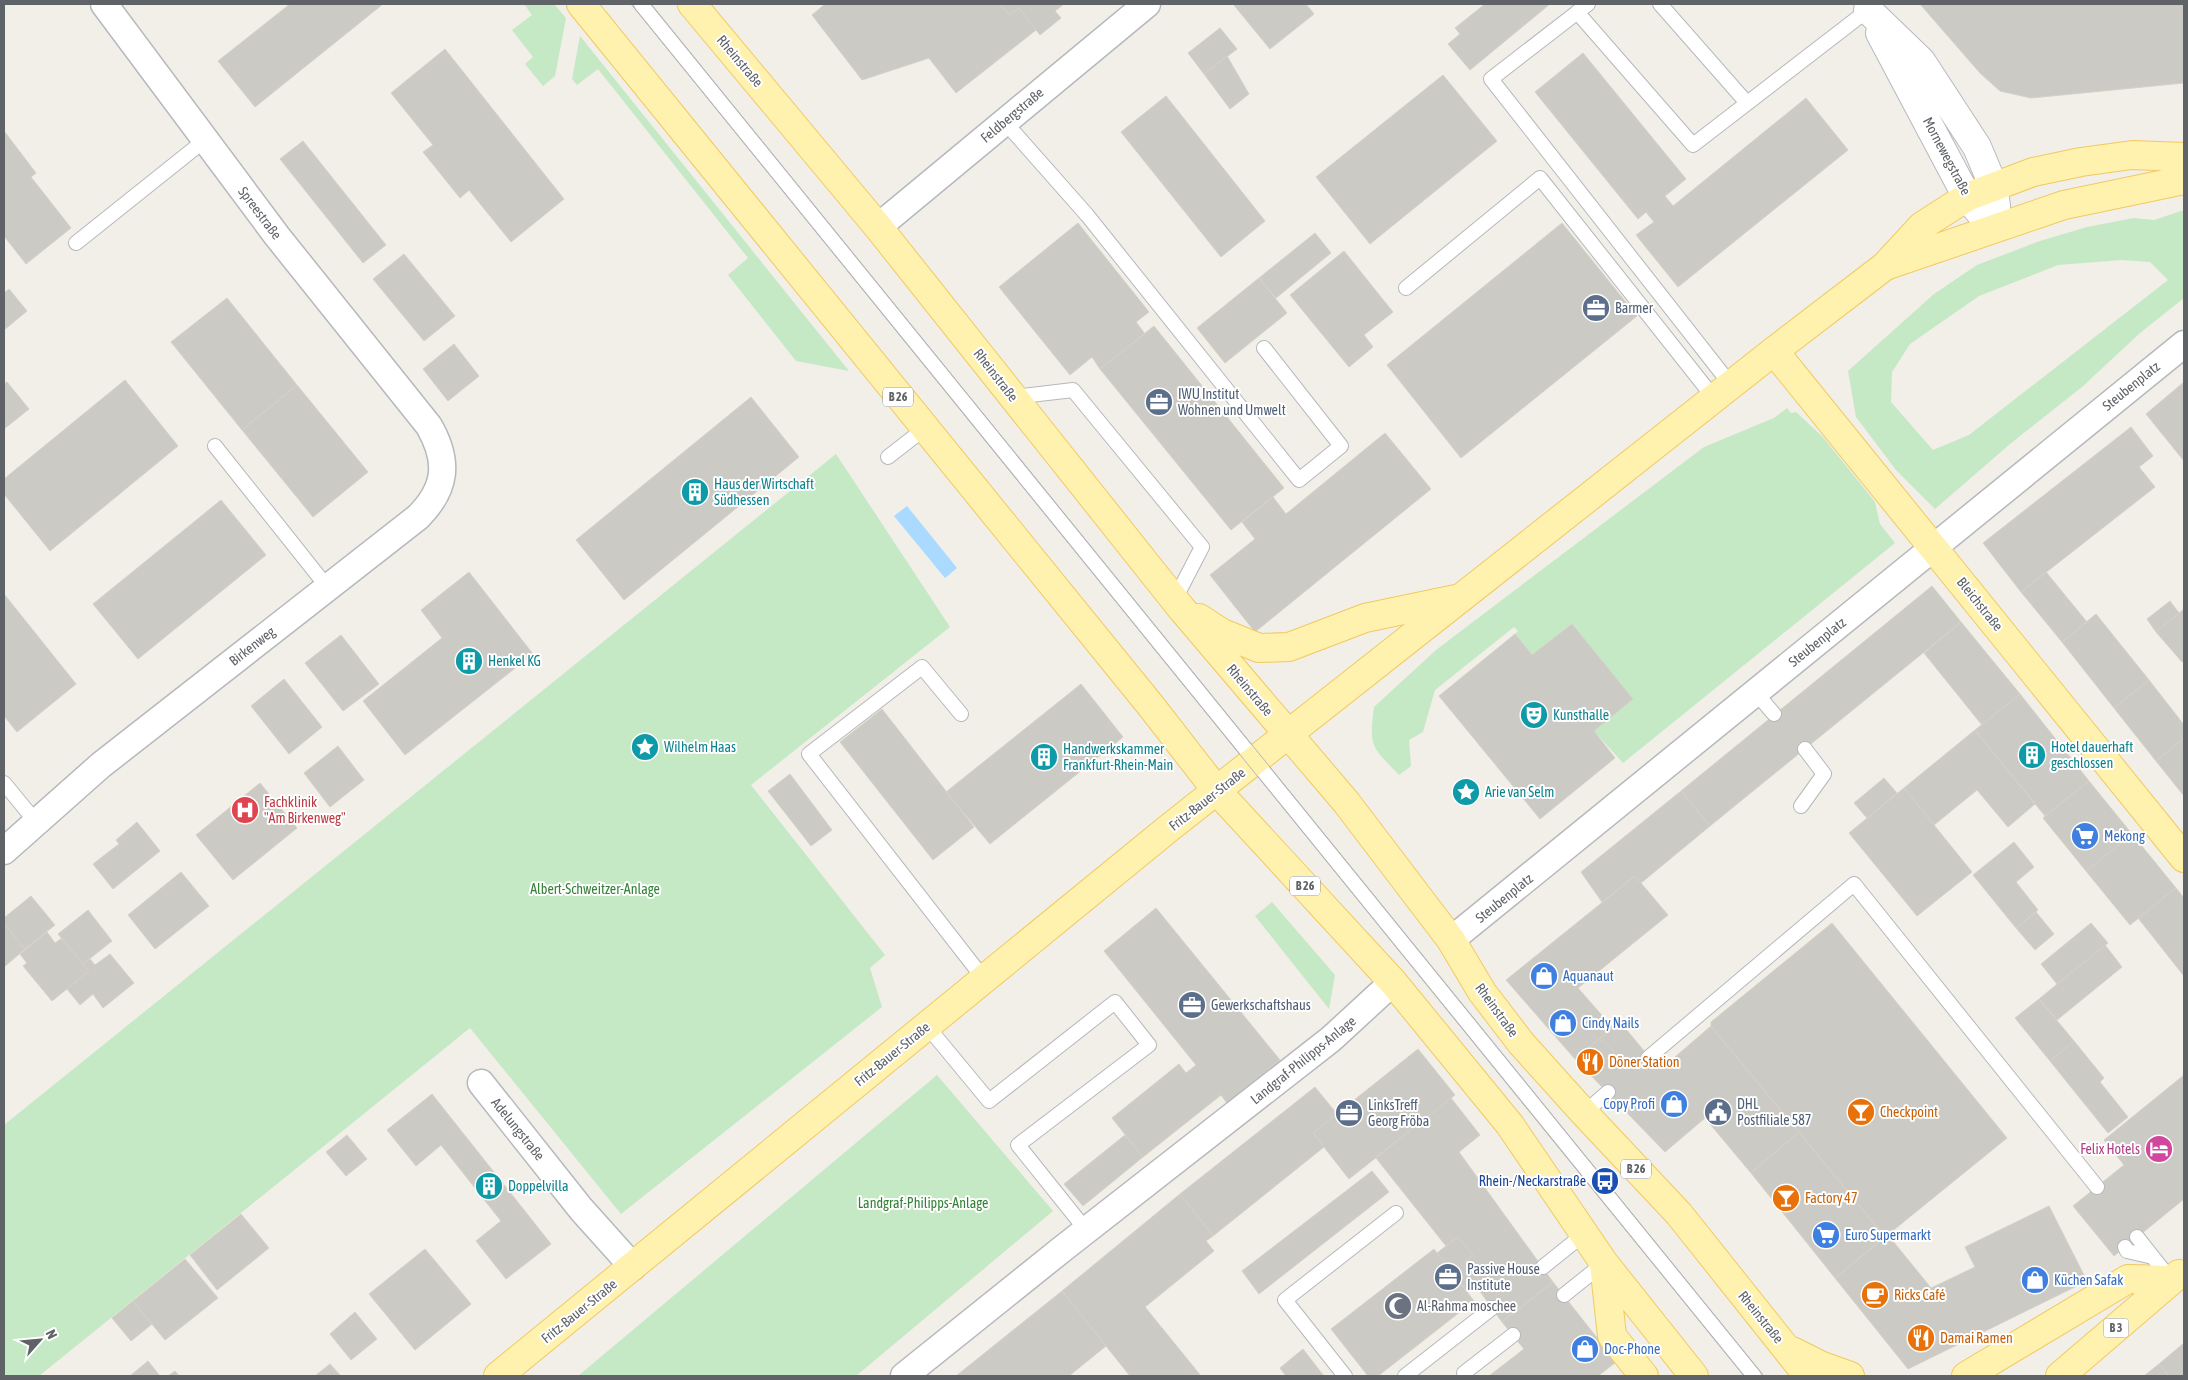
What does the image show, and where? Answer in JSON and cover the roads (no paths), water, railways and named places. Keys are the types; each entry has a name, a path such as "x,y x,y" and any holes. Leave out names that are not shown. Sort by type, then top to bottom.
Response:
{"main road":[{"name":"B 26","path":"580,4 1151,706 1217,791 1393,982 1510,1124 1604,1263 1694,1376"},
{"name":"Rheinstraße","path":"692,4 878,228 1178,603 1346,802 1451,940 1482,992 1521,1043 1679,1214 1808,1376"},
{"path":"1288,734 1774,351 1885,266 1922,226 1967,197 2033,172 2081,162 2132,155 2184,157"},
{"path":"1885,266 2064,205 2184,180"},
{"name":"Bleichstraße","path":"1774,351 1934,546 2184,858"},
{"path":"1178,603 1241,642 1259,648 1274,648 1303,644 1365,618 1460,598"},
{"name":"Fritz-Bauer-Straße","path":"498,1376 984,979 1288,734"},
{"path":"1604,1263 1612,1336 1644,1376"},
{"path":"1966,1376 2128,1279 2178,1275"},
{"name":"B 3","path":"2065,1375 2178,1275"},
{"path":"1786,1348 1822,1366 1850,1376"}],"street":[{"name":"Spreestraße","path":"104,4 277,236 422,418"},
{"name":"Feldbergstraße","path":"878,228 1004,121 1147,4"},
{"name":"Mornewegstraße","path":"1865,7 1921,62 1977,147 1994,186 1996,206 1993,228"},
{"name":"Mornewegstraße","path":"1865,7 1967,197 1993,228"},
{"name":"Steubenplatz","path":"1451,940 2184,344"},
{"name":"Birkenweg","path":"4,851 101,765 418,517 434,498 440,484 442,459 434,435 422,418"},
{"name":"Landgraf-Philipps-Anlage","path":"904,1376 1086,1230 1331,1040 1393,982"},
{"name":"Adelungstraße","path":"481,1083 582,1209 633,1267"}],"lane":[{"path":"641,4 1754,1376"},
{"path":"1660,4 1747,103"},
{"path":"1722,392 1491,79 1582,8 1693,145 1865,7"},
{"path":"1004,121 1087,215 1299,480 1341,446 1264,348"},
{"path":"76,243 205,140"},
{"path":"1406,288 1540,178 1722,392"},
{"path":"1014,398 1073,390 1202,547 1178,603"},
{"path":"888,457 924,429"},
{"path":"215,446 328,588"},
{"path":"961,714 922,667 809,754 984,979"},
{"path":"1756,693 1774,714"},
{"path":"1801,806 1824,774 1805,749"},
{"path":"4,783 36,822"},
{"path":"1648,1058 1854,884 2098,1187"},
{"path":"927,1026 989,1101 1115,1002 1149,1045 1018,1145 1086,1230"},
{"path":"1584,1113 1608,1092"},
{"path":"1345,1376 1285,1300 1396,1213"},
{"path":"1543,1267 1584,1234"},
{"path":"2137,1237 2153,1257 2178,1275"},
{"path":"2125,1248 2153,1257"},
{"path":"1564,1295 1604,1263"},
{"path":"1405,1376 1492,1308"},
{"path":"1464,1374 1513,1335"}],"water":[{"path":"907,506 957,568 945,578 894,516"}],"tram line":[{"path":"631,4 1744,1376"},
{"path":"651,4 1764,1376"}],"place":[{"name":"Barmer","path":"1596,308"},
{"name":"IWU Institut Wohnen und Umwelt","path":"1159,402"},
{"name":"Haus der Wirtschaft Südhessen","path":"695,492"},
{"name":"Henkel KG","path":"469,661"},
{"name":"Kunsthalle","path":"1534,715"},
{"name":"Wilhelm Haas","path":"645,747"},
{"name":"Hotel dauerhaft geschlossen","path":"2032,755"},
{"name":"Handwerkskammer Frankfurt-Rhein-Main","path":"1044,757"},
{"name":"Arie van Selm","path":"1466,792"},
{"name":"Fachklinik \"Am Birkenweg\"","path":"245,810"},
{"name":"Mekong","path":"2085,836"},
{"name":"Aquanaut","path":"1544,976"},
{"name":"Gewerkschaftshaus","path":"1192,1005"},
{"name":"Cindy Nails","path":"1563,1023"},
{"name":"Döner Station","path":"1590,1062"},
{"name":"Copy Profi","path":"1674,1104"},
{"name":"DHL Postfiliale 587","path":"1718,1112"},
{"name":"Checkpoint","path":"1861,1112"},
{"name":"LinksTreff Georg Fröba","path":"1349,1113"},
{"name":"Felix Hotels","path":"2159,1149"},
{"name":"Rhein-/Neckarstraße","path":"1605,1181"},
{"name":"Doppelvilla","path":"489,1186"},
{"name":"Factory 47","path":"1786,1198"},
{"name":"Euro Supermarkt","path":"1826,1235"},
{"name":"Passive House Institute","path":"1448,1277"},
{"name":"Küchen Safak","path":"2035,1280"},
{"name":"Ricks Café","path":"1875,1295"},
{"name":"Al-Rahma moschee","path":"1398,1306"},
{"name":"Damai Ramen","path":"1921,1338"},
{"name":"Doc-Phone","path":"1585,1349"}],"park label":[{"name":"Albert-Schweitzer-Anlage","path":"595,889"}]}
